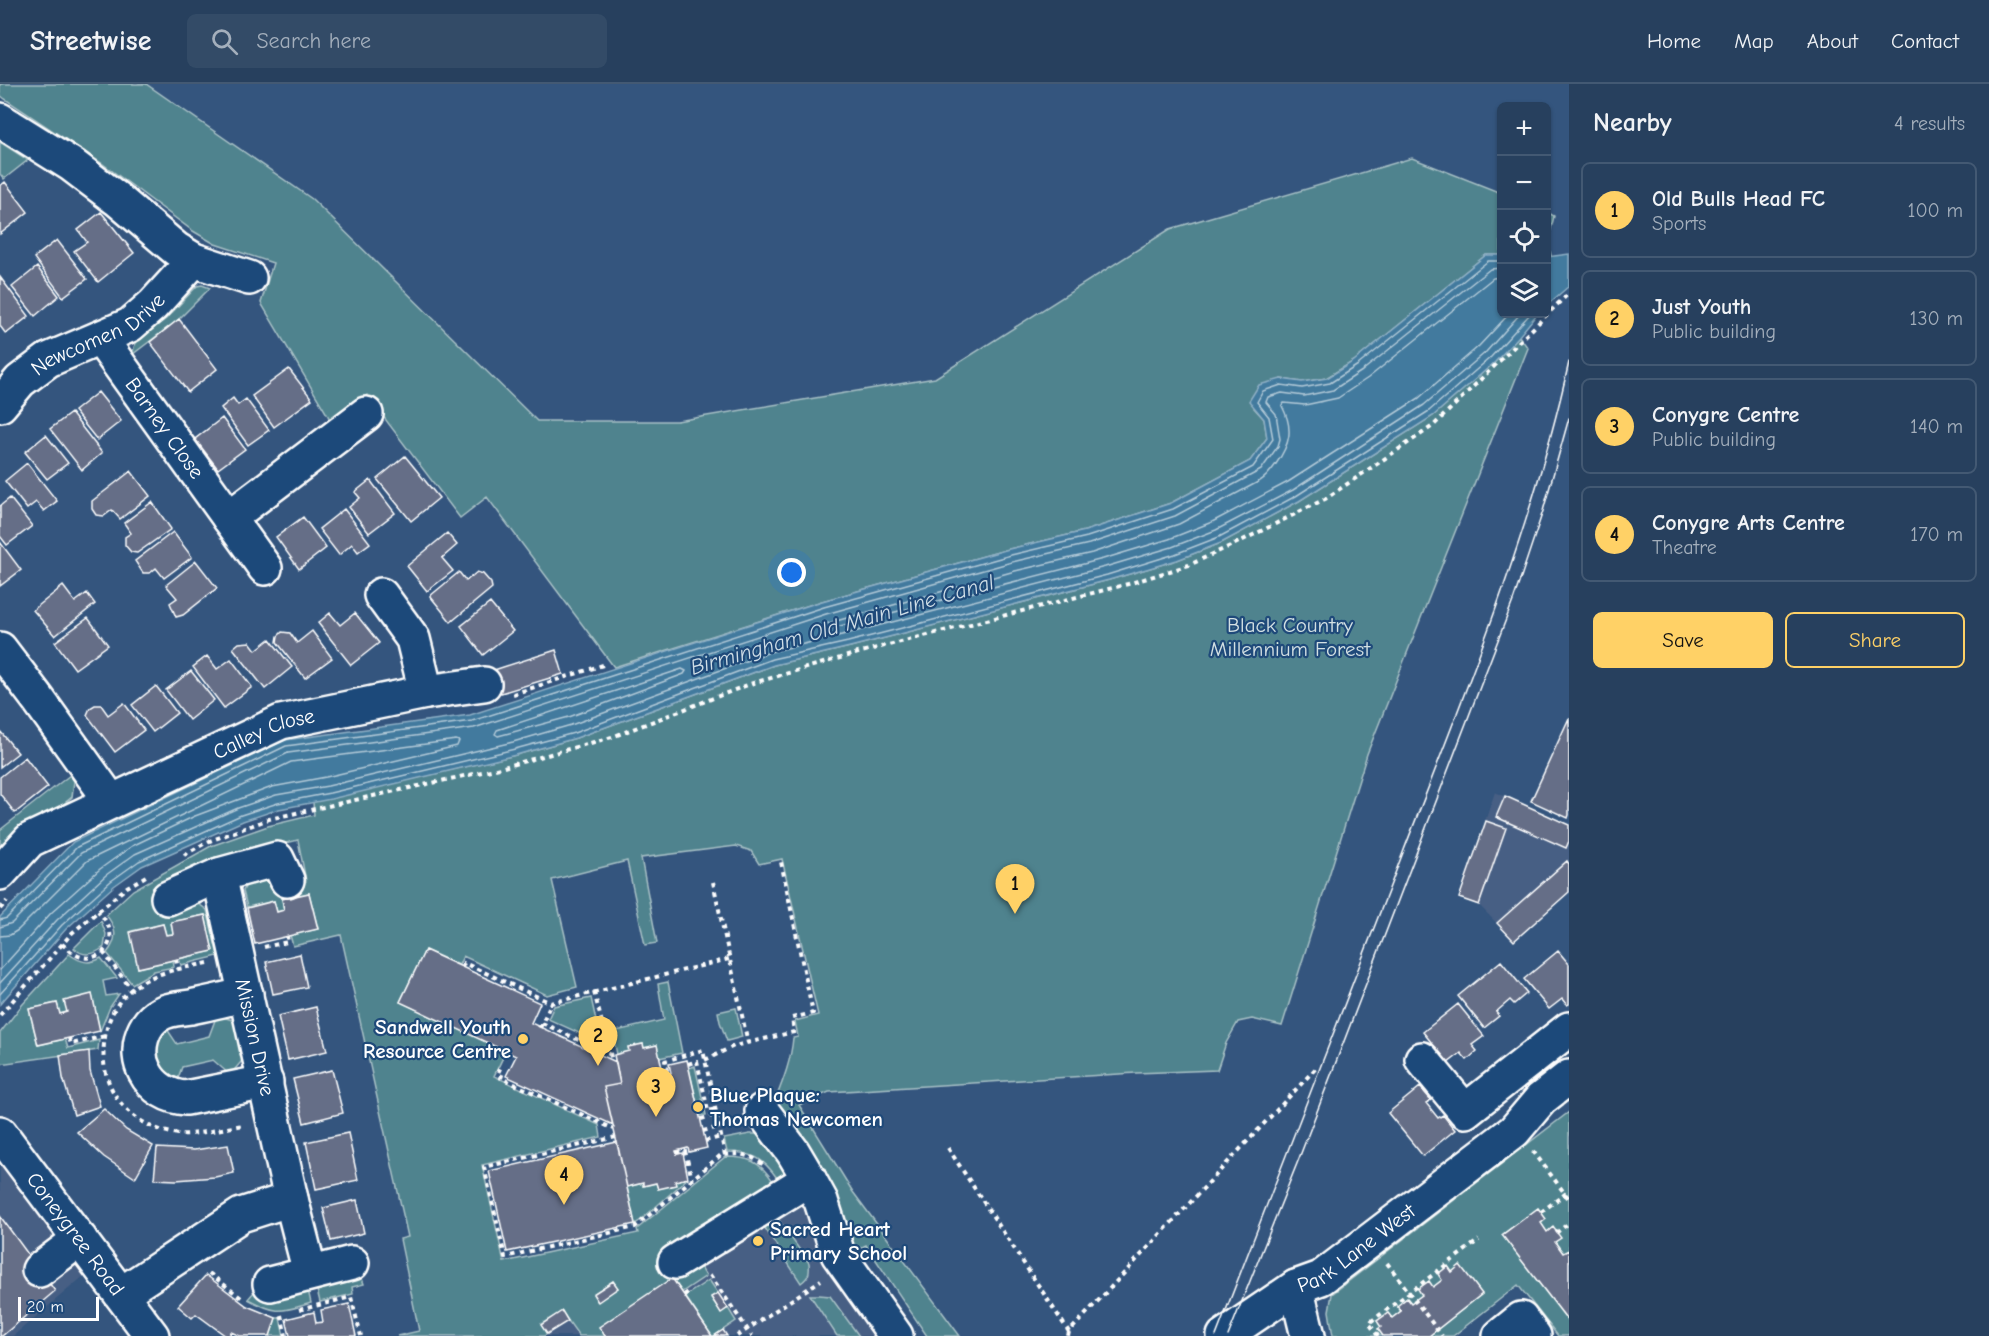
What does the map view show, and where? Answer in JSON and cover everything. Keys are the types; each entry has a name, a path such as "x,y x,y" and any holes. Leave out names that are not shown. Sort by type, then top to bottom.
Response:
{"street":[{"path":"0,120 72,165 176,249 194,260 249,278"},
{"name":"Newcomen Drive","path":"0,405 20,381 48,360 130,325 153,305 194,260"},
{"name":"Barney Close","path":"100,338 265,568"},
{"path":"229,518 366,414"},
{"path":"381,595 413,639 426,692"},
{"path":"0,649 111,801"},
{"name":"Calley Close","path":"7,883 30,840 281,722 426,692 494,690"},
{"path":"158,887 219,875 277,859 287,879"},
{"name":"Mission Drive","path":"219,875 291,1199 310,1273"},
{"path":"246,994 162,1013 146,1027 141,1038 139,1050 141,1064 153,1083 175,1097 186,1098 266,1082"},
{"path":"1422,1059 1465,1111 1569,1029"},
{"path":"1517,1070 1541,1099"},
{"name":"Park Lane West","path":"1296,1287 1311,1262 1503,1116 1541,1099 1569,1077"},
{"path":"762,1111 793,1152 796,1187"},
{"name":"Coneygree Road","path":"0,1133 152,1336"},
{"path":"684,1256 796,1187"},
{"path":"796,1187 820,1202 838,1254 896,1336"},
{"path":"121,1294 241,1215 291,1199"},
{"path":"39,1270 80,1239"},
{"path":"270,1284 352,1263"},
{"path":"1224,1336 1296,1287 1308,1336"},
{"path":"1500,1336 1521,1319 1534,1336"}],"path":[{"path":"177,859 207,842 269,819 500,768 612,737 750,684 865,651 1128,584 1189,565 1324,499 1433,426 1569,293"},
{"path":"494,690 603,666"},
{"path":"705,1060 734,1046 794,1032 792,1018 813,1013 781,862"},
{"path":"713,882 748,1042"},
{"path":"0,909 7,883"},
{"path":"0,1015 62,944 127,887 158,887"},
{"path":"62,944 82,957 90,958 103,952 110,940 110,932 98,911"},
{"path":"103,952 138,996"},
{"path":"462,967 464,963 550,1003 729,959"},
{"path":"176,960 178,969"},
{"path":"594,992 612,1061"},
{"path":"550,1003 541,1025 610,1055"},
{"path":"69,1038 71,1044 105,1036"},
{"path":"657,1072 667,1070 665,1061 703,1050 725,1155"},
{"path":"688,1064 697,1061 708,1111 715,1109"},
{"path":"948,1148 1068,1334 1317,1067"},
{"path":"497,1069 503,1072 501,1078 611,1128 614,1137 484,1167 505,1257 635,1227 716,1158 725,1155 741,1154 761,1163 796,1187"},
{"path":"701,1119 716,1115"},
{"path":"703,1131 719,1127"},
{"path":"705,1141 721,1137"},
{"path":"1527,1144 1567,1192 1569,1199"},
{"path":"676,1153 685,1151 693,1179"},
{"path":"1541,1212 1567,1192"},
{"path":"1556,1233 1569,1222"},
{"path":"1378,1336 1369,1323 1479,1240"},
{"path":"684,1256 752,1336"},
{"path":"1381,1256 1442,1336"},
{"path":"286,1336 281,1315 351,1297 361,1336"}],"shaded area":[{"path":"1495,792 1569,825 1569,892 1514,941 1479,905 1459,898"},
{"path":"0,1133 98,1264 13,1336 0,1336"},
{"name":"Sacred Heart Primary School","path":"800,1163 896,1336 517,1336 606,1278 668,1252"}],"green space":[{"path":"0,84 146,84 312,199 537,421 677,421 935,378 1170,229 1412,158 1497,191 1497,255 1486,255 1354,361 1326,378 1302,382 1281,379 1254,408 1264,419 1267,438 1250,461 1171,503 1085,531 1009,549 822,601 614,667 487,497 460,518 367,395 331,421 261,303 273,263 215,244 193,231 103,164 0,95"},
{"path":"0,142 28,160 4,179 0,174"},
{"path":"197,286 210,288 179,319 133,354 138,340 166,319"},
{"name":"Black Country Millennium Forest","path":"1519,336 1528,348 1367,754 1282,1026 1252,1019 1238,1022 1226,1043 1217,1070 829,1092 799,1105 853,1192 960,1336 927,1336 866,1245 848,1254 773,1106 788,1064 793,1038 798,1037 795,1021 818,1015 782,859 759,864 751,851 736,846 641,858 657,943 645,945 627,861 552,880 577,987 547,995 463,956 459,965 425,950 400,1002 506,1051 494,1076 599,1125 601,1137 482,1165 504,1262 638,1233 637,1229 725,1157 747,1159 753,1162 763,1169 773,1181 668,1251 697,1261 706,1276 682,1292 672,1278 605,1336 579,1336 562,1312 541,1324 547,1334 544,1336 397,1336 419,1331 400,1239 408,1237 341,935 293,946 290,935 318,929 309,893 282,899 284,910 277,912 274,901 247,907 243,891 246,885 266,879 275,888 306,881 298,840 224,859 191,901 207,910 218,956 181,965 179,959 213,951 205,915 171,922 173,934 166,935 163,924 131,931 138,968 173,960 174,967 154,971 132,984 107,953 115,934 106,915 133,890 211,846 268,826 314,815 313,802 516,755 576,738 774,665 1109,580 1177,560 1221,543 1299,501 1433,416 1495,362","holes":["613,1281 618,1288 597,1301 593,1294"]},
{"path":"70,775 74,781 72,797 2,854 0,853 0,830"},
{"path":"101,921 106,934 104,947 89,954 81,953 74,948"},
{"path":"69,954 85,962 101,958 117,978 103,981 106,996 119,994 110,1007 100,1031 92,995 67,1012 60,1014 57,1003 29,1009 38,1045 65,1039 68,1048 99,1040 98,1050 0,1064 0,1033 22,1005"},
{"path":"668,982 682,1053 659,1058 656,1045 644,1048 643,1044 628,1047 629,1051 617,1054 612,1032 664,1020 658,984"},
{"path":"591,998 601,1043 548,1019 554,1006"},
{"path":"736,1008 742,1037 727,1041 718,1012"},
{"path":"217,1015 232,1020 239,1027 245,1053 230,1075 213,1060 182,1067 176,1084 157,1072 153,1041 165,1026 177,1044 209,1036"},
{"path":"695,1066 706,1115 700,1116 689,1068"},
{"path":"1569,1112 1569,1250 1563,1253 1555,1242 1560,1238 1552,1228 1547,1232 1541,1223 1546,1219 1538,1208 1502,1235 1569,1322 1569,1336 1558,1336 1518,1285 1453,1336 1429,1336 1482,1294 1460,1266 1452,1272 1448,1267 1438,1274 1442,1280 1433,1287 1429,1281 1418,1289 1422,1295 1411,1303 1407,1298 1397,1306 1401,1311 1392,1318 1388,1313 1377,1321 1381,1327 1378,1329 1383,1336 1333,1336 1329,1311 1332,1294"},
{"path":"760,1134 793,1168 777,1178 762,1161 743,1153 727,1152 724,1139"},
{"path":"688,1178 635,1224 627,1187 656,1183 658,1189"},
{"path":"773,1217 778,1219 809,1263 806,1279 801,1283 761,1222"},
{"path":"360,1273 364,1284 352,1287 353,1294 320,1302 314,1278"},
{"path":"266,1278 306,1281 311,1303 285,1310 273,1310 248,1299"},
{"path":"709,1280 718,1293 711,1298 721,1312 728,1308 736,1321 714,1336 685,1296"},
{"path":"810,1295 830,1296 859,1336 837,1336"},
{"path":"276,1318 280,1318 284,1336 270,1336"}],"water":[{"path":"1569,254 1569,286 1551,302 1551,264 1551,256"},
{"name":"Birmingham Old Main Line Canal","path":"1486,255 1497,255 1497,318 1534,318 1495,362 1433,416 1299,501 1221,543 1177,560 1109,580 774,665 576,738 516,755 331,799 279,809 243,821 142,866 114,886 66,929 0,1004 0,917 73,842 285,740 470,715 822,601 1009,549 1085,531 1171,503 1250,461 1267,438 1264,419 1249,401 1259,385 1281,379 1302,382 1327,378 1354,361"}],"building":[{"path":"5,182 28,212 0,234 0,186"},
{"path":"101,212 134,253 98,282 74,251 87,242 78,230"},
{"path":"57,240 87,279 63,297 34,258"},
{"path":"37,267 59,296 35,316 12,287"},
{"path":"0,277 29,316 6,334 0,326"},
{"path":"179,319 217,369 188,392 150,342"},
{"path":"289,369 312,399 274,427 252,396"},
{"path":"98,392 121,421 97,440 74,411"},
{"path":"233,398 238,405 246,399 269,430 248,445 221,408"},
{"path":"71,413 102,453 82,470 50,429"},
{"path":"222,418 245,449 218,469 195,439"},
{"path":"46,435 68,463 47,479 25,452"},
{"path":"405,456 439,498 411,521 377,479"},
{"path":"27,463 57,501 44,511 36,502 27,509 5,481"},
{"path":"131,471 150,496 120,519 112,510 104,516 96,515 92,509 92,501"},
{"path":"370,480 395,513 369,533 349,507 360,498 355,492"},
{"path":"10,498 32,526 7,545 0,536 0,506"},
{"path":"152,502 171,529 137,553 131,552 125,545 125,537 131,533 124,523"},
{"path":"344,509 370,543 358,552 352,544 339,555 319,529"},
{"path":"303,517 326,548 299,569 276,537"},
{"path":"173,532 192,557 164,578 156,568 150,573 143,573 135,561"},
{"path":"447,533 457,545 442,558 453,571 427,591 407,566"},
{"path":"0,542 21,570 0,586"},
{"path":"196,561 217,588 183,615 176,617 170,603 177,598 166,585"},
{"path":"459,572 466,581 477,572 483,574 491,583 492,588 451,622 430,596"},
{"path":"63,586 75,602 87,593 95,604 55,636 33,610"},
{"path":"490,603 513,631 483,655 461,626"},
{"path":"330,613 340,625 355,613 379,643 351,665 318,623"},
{"path":"88,618 108,645 75,669 55,642"},
{"path":"312,631 332,658 305,678 277,642 282,632 290,633 297,643"},
{"path":"270,639 292,667 265,689 233,648 239,643 250,642 256,650"},
{"path":"556,650 563,674 501,693 494,670"},
{"path":"207,656 217,669 231,659 252,687 224,708 193,667"},
{"path":"191,671 214,700 189,720 166,690"},
{"path":"156,686 177,713 153,732 132,705"},
{"path":"124,703 144,730 115,752 87,715 90,708 95,705 101,705 108,715"},
{"path":"1569,718 1569,815 1568,818 1531,801"},
{"path":"0,731 18,753 0,767"},
{"path":"25,757 48,787 15,813 0,794 0,777"},
{"path":"1505,796 1569,825 1569,841 1566,848 1496,817"},
{"path":"1486,821 1506,828 1479,905 1459,898"},
{"path":"1567,861 1569,864 1569,892 1514,941 1497,923"},
{"path":"309,893 318,929 255,944 247,908 274,901 277,912 284,910 282,899"},
{"path":"205,915 213,951 138,968 130,932 163,924 166,935 173,934 171,922"},
{"name":"Sandwell Youth Resource Centre","path":"425,950 540,1003 531,1023 616,1062 620,1084 604,1087 613,1125 506,1076 516,1056 400,1002"},
{"path":"1558,951 1569,964 1569,1004 1567,1005 1562,999 1549,1009 1524,979"},
{"path":"300,954 307,987 273,994 266,962"},
{"path":"1501,961 1527,993 1514,1004 1510,1000 1496,1012 1499,1016 1484,1028 1458,996"},
{"path":"92,994 100,1031 38,1045 29,1009 57,1003 60,1014 67,1012 64,1001"},
{"path":"1458,1004 1484,1036 1472,1045 1477,1051 1467,1060 1461,1053 1448,1063 1423,1032"},
{"path":"316,1007 327,1051 288,1060 278,1016"},
{"path":"643,1044 644,1048 657,1045 662,1068 657,1069 658,1076 671,1073 669,1064 687,1060 707,1148 689,1152 688,1148 676,1151 677,1154 683,1153 688,1178 675,1181 676,1185 658,1189 656,1183 627,1187 604,1087 620,1084 614,1055 629,1051 628,1047"},
{"path":"89,1051 90,1071 100,1106 74,1115 63,1078 60,1055"},
{"path":"332,1070 343,1113 304,1123 293,1079"},
{"path":"1420,1087 1431,1100 1426,1103 1438,1118 1443,1115 1455,1130 1423,1156 1388,1113"},
{"path":"104,1109 126,1130 153,1146 135,1178 104,1157 77,1132"},
{"path":"348,1133 358,1180 316,1189 306,1142"},
{"path":"617,1142 635,1224 507,1252 489,1171"},
{"path":"228,1145 234,1173 176,1180 154,1179 157,1148 194,1150"},
{"path":"357,1200 364,1233 331,1241 323,1208"},
{"path":"1538,1208 1546,1219 1541,1223 1547,1232 1553,1227 1561,1238 1555,1242 1563,1253 1569,1250 1569,1322 1502,1235"},
{"path":"0,1216 55,1291 2,1336 0,1336"},
{"path":"1460,1265 1482,1294 1429,1336 1383,1336 1378,1329 1381,1327 1377,1321 1388,1313 1392,1318 1401,1311 1397,1306 1407,1298 1411,1303 1422,1295 1418,1289 1429,1281 1433,1287 1442,1280 1438,1274 1448,1266 1452,1272"},
{"path":"206,1275 247,1306 276,1318 270,1336 240,1336 231,1332 229,1336 226,1336 196,1314 192,1318 178,1306"},
{"path":"672,1278 712,1336 605,1336 599,1327"},
{"path":"613,1281 618,1288 598,1302 593,1294"},
{"path":"718,1293 728,1308 721,1313 711,1297"},
{"path":"349,1304 356,1336 290,1336 286,1319 314,1312 316,1323 323,1322 321,1310"},
{"path":"562,1311 568,1321 547,1334 541,1325"},
{"path":"723,1330 727,1336 714,1336"}],"tram line":[{"path":"1216,1336 1496,609 1536,486 1569,362"},
{"path":"1228,1336 1298,1161 1513,601 1543,511 1569,418"}],"place":[{"name":"Old Bulls Head FC","path":"1015,914"},
{"name":"Sandwell Youth Resource Centre","path":"523,1039"},
{"name":"Just Youth","path":"598,1066"},
{"name":"Blue Plaque: Thomas Newcomen","path":"698,1107"},
{"name":"Conygre Centre","path":"656,1117"},
{"name":"Conygre Arts Centre","path":"564,1205"},
{"name":"Sacred Heart Primary School","path":"758,1241"}]}
